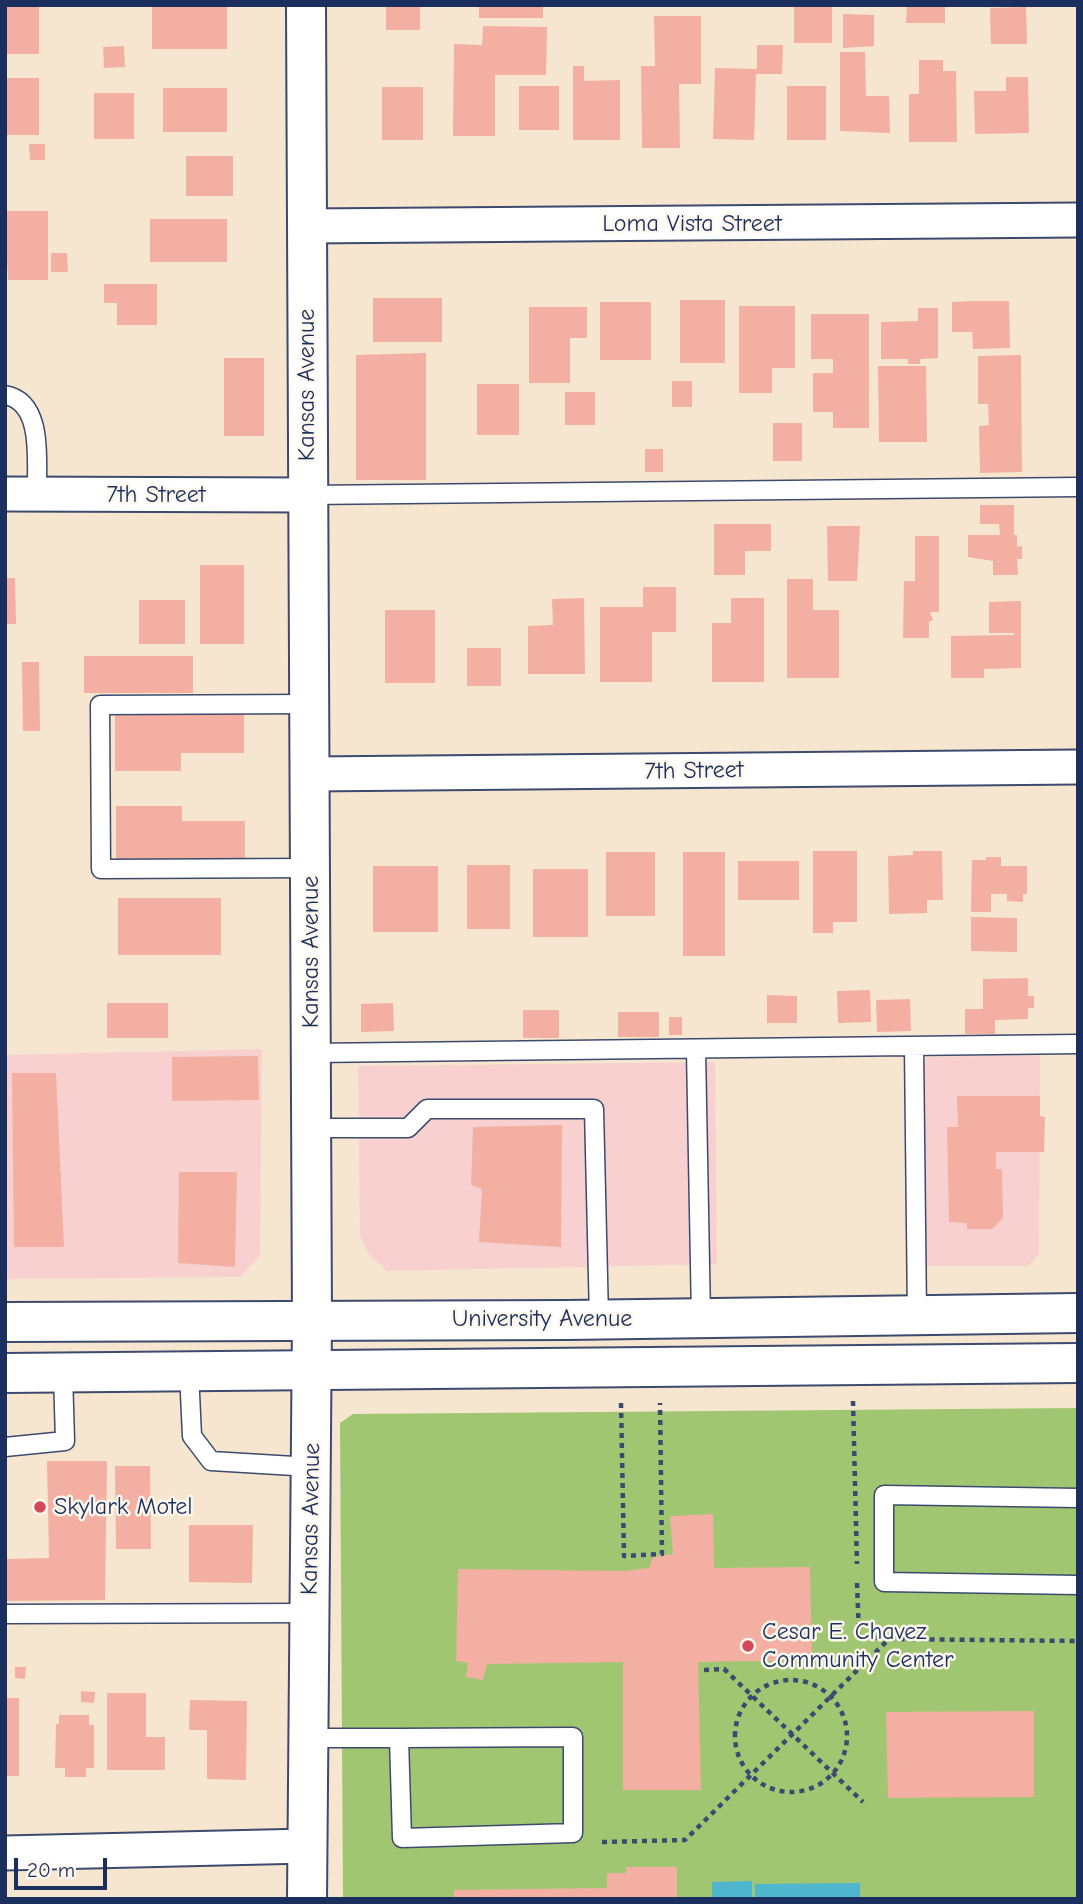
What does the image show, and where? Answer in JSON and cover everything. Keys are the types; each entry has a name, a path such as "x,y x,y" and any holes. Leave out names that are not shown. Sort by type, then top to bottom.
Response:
{"main road":[{"name":"Kansas Avenue","path":"306,5 312,1053 307,1899"},
{"name":"University Avenue","path":"5,1322 1078,1313"},
{"name":"University Avenue","path":"5,1373 1078,1363"}],"street":[{"name":"Loma Vista Street","path":"306,226 1078,220"},
{"name":"7th Street","path":"21,494 308,495"},
{"name":"7th Street","path":"311,774 1078,767"},
{"path":"5,1853 308,1846"}],"lane":[{"path":"5,395 16,398 30,412 35,435 21,494"},
{"path":"308,495 1078,487"},
{"path":"311,704 100,705 100,718 101,869 311,868"},
{"path":"312,1053 1078,1044"},
{"path":"914,1046 917,1315"},
{"path":"696,1050 701,1318"},
{"path":"312,1128 408,1128 427,1109 594,1109 599,1319"},
{"path":"189,1372 192,1436 211,1461 311,1467"},
{"path":"5,1447 65,1441 63,1373"},
{"path":"1078,1498 884,1494 884,1582 1078,1585"},
{"path":"5,1614 309,1613"},
{"path":"309,1738 573,1737 573,1833 402,1838 399,1738"}],"path":[{"path":"621,1403 624,1556 662,1554 660,1403"},
{"path":"602,1842 685,1840 889,1639 1078,1641"},
{"path":"704,1670 724,1669 863,1802"},
{"path":"783,1681 800,1681 817,1686 831,1697 841,1710 847,1735 842,1760 833,1774 818,1785 801,1791 783,1791 766,1786 751,1775 735,1744 741,1710 751,1696 766,1686 783,1681"}],"shaded area":[{"path":"262,1049 260,1256 240,1277 5,1279 5,1055"},
{"path":"1040,1055 1039,1253 1029,1266 926,1266 924,1066 927,1057"},
{"path":"715,1062 717,1264 387,1271 368,1253 360,1236 358,1066"}],"green space":[{"path":"1078,1408 1078,1899 343,1899 340,1423 353,1414"}],"water":[{"path":"752,1881 752,1899 712,1899 712,1882"},
{"path":"860,1883 860,1899 755,1899 755,1884"}],"building":[{"path":"152,5 227,5 227,49 152,49"},
{"path":"386,5 420,5 420,30 386,30"},
{"path":"479,5 543,5 543,18 479,18"},
{"path":"794,5 832,5 832,43 794,43"},
{"path":"907,5 945,5 945,23 906,23"},
{"path":"5,7 39,7 39,54 5,54"},
{"path":"1026,7 1027,44 991,44 990,8"},
{"path":"843,14 874,15 874,46 843,48"},
{"path":"654,16 701,16 701,84 679,84 680,148 642,148 641,66 655,66"},
{"path":"483,26 547,27 546,75 495,75 495,136 453,136 454,44 482,45"},
{"path":"757,45 783,45 782,74 756,74 754,140 713,139 715,68 757,69"},
{"path":"124,46 125,67 104,68 103,47"},
{"path":"840,52 865,52 866,96 889,96 890,133 840,131"},
{"path":"919,60 943,60 943,71 956,71 957,142 909,142 909,94 919,94"},
{"path":"573,66 584,66 584,81 620,80 620,140 573,140"},
{"path":"1006,77 1028,77 1029,133 975,134 974,91 1006,91"},
{"path":"5,78 39,78 39,135 5,135"},
{"path":"519,86 559,86 559,130 519,130"},
{"path":"787,86 826,86 826,140 787,140"},
{"path":"382,87 423,87 423,140 382,140"},
{"path":"163,88 227,88 227,132 163,132"},
{"path":"94,93 134,93 134,139 94,139"},
{"path":"29,144 45,144 45,160 30,160"},
{"path":"186,156 233,156 233,196 186,196"},
{"path":"5,211 48,211 48,280 8,280"},
{"path":"150,219 227,219 227,262 150,262"},
{"path":"51,253 67,253 68,272 51,272"},
{"path":"104,284 157,284 157,325 117,325 117,303 104,303"},
{"path":"373,298 442,298 442,342 373,342"},
{"path":"680,300 725,300 725,363 680,363"},
{"path":"1009,301 1010,348 973,349 972,332 952,332 952,302"},
{"path":"600,302 651,302 651,360 600,360"},
{"path":"739,306 795,306 795,368 772,368 772,393 739,393"},
{"path":"529,307 587,307 587,338 570,338 570,383 529,383"},
{"path":"918,308 938,308 938,358 920,359 920,364 908,364 908,359 881,359 881,322 918,321"},
{"path":"811,314 869,314 869,428 833,428 833,412 813,412 813,373 833,373 833,359 811,359"},
{"path":"426,353 426,480 356,480 356,355"},
{"path":"1021,355 1022,472 980,473 979,426 989,425 988,404 978,404 978,356"},
{"path":"224,358 264,358 264,436 224,436"},
{"path":"878,366 926,366 927,442 879,442"},
{"path":"672,381 692,381 692,407 672,407"},
{"path":"477,384 519,384 519,435 477,435"},
{"path":"565,392 595,392 595,425 565,425"},
{"path":"773,423 802,423 802,461 773,461"},
{"path":"645,449 663,449 663,472 645,472"},
{"path":"980,505 1014,505 1014,535 1017,535 1017,547 1022,546 1022,559 1017,559 1018,575 993,575 993,561 968,557 968,535 1000,535 999,524 980,524"},
{"path":"714,524 771,524 771,551 745,551 745,575 714,575"},
{"path":"827,526 860,526 857,581 828,581"},
{"path":"915,536 939,536 939,612 930,612 933,620 929,622 929,638 903,638 904,581 915,581"},
{"path":"200,565 244,565 244,644 200,644"},
{"path":"5,578 15,578 16,624 5,624"},
{"path":"787,579 813,579 813,610 839,610 839,678 787,678"},
{"path":"643,587 676,587 676,632 652,632 652,682 600,682 600,607 643,607"},
{"path":"584,598 585,674 528,674 528,626 553,625 552,599"},
{"path":"731,598 764,598 764,682 712,682 712,623 731,623"},
{"path":"139,600 185,600 185,644 139,644"},
{"path":"1021,601 1021,668 984,669 984,678 951,678 951,636 1014,635 989,633 989,602"},
{"path":"385,610 435,610 435,683 385,683"},
{"path":"467,648 501,648 501,686 467,686"},
{"path":"84,656 193,656 193,693 84,693"},
{"path":"22,662 39,662 40,731 23,731"},
{"path":"115,711 244,711 244,753 181,753 181,771 115,771"},
{"path":"116,806 182,806 182,821 245,821 245,864 116,864"},
{"path":"813,851 857,851 857,922 833,922 833,933 813,933"},
{"path":"913,851 942,851 943,900 927,900 927,913 889,914 888,856 913,855"},
{"path":"606,852 655,852 655,916 606,916"},
{"path":"683,852 725,852 725,956 683,956"},
{"path":"986,857 1001,857 1001,866 1027,866 1027,894 1023,894 1023,902 1007,901 1007,894 991,894 991,912 971,912 972,860 986,860"},
{"path":"738,861 799,861 799,900 738,900"},
{"path":"467,865 510,865 510,929 467,929"},
{"path":"373,866 438,866 438,932 373,932"},
{"path":"533,869 588,869 588,937 533,937"},
{"path":"118,898 221,898 221,955 118,955"},
{"path":"971,917 1017,918 1017,952 971,951"},
{"path":"1028,978 1028,996 1034,996 1034,1008 1028,1008 1028,1019 995,1020 995,1034 965,1034 965,1009 983,1009 983,979"},
{"path":"870,990 871,1022 838,1023 837,991"},
{"path":"767,995 797,996 797,1023 767,1023"},
{"path":"910,999 911,1031 877,1032 876,1000"},
{"path":"107,1003 168,1003 168,1038 107,1038"},
{"path":"393,1003 394,1031 361,1032 361,1004"},
{"path":"523,1010 559,1010 559,1038 523,1038"},
{"path":"618,1012 659,1012 659,1037 618,1037"},
{"path":"669,1017 682,1017 682,1035 669,1035"},
{"path":"258,1056 259,1100 172,1101 172,1057"},
{"path":"12,1073 56,1073 64,1247 14,1247"},
{"path":"957,1096 1040,1096 1040,1116 1045,1117 1044,1152 996,1152 996,1169 1002,1169 1003,1218 992,1229 967,1229 967,1223 949,1222 947,1127 958,1127"},
{"path":"562,1125 561,1247 479,1242 482,1189 471,1185 473,1127"},
{"path":"179,1172 237,1172 235,1267 178,1263"},
{"path":"47,1461 107,1461 105,1600 5,1601 5,1559 49,1558"},
{"path":"115,1466 150,1466 151,1549 116,1549"},
{"path":"713,1514 714,1568 810,1567 812,1660 698,1662 701,1790 623,1790 623,1662 487,1664 483,1680 466,1677 468,1663 456,1661 458,1569 624,1571 649,1568 653,1557 673,1554 670,1516"},
{"path":"189,1525 253,1525 252,1583 189,1582"},
{"path":"15,1667 26,1667 25,1679 15,1678"},
{"path":"81,1691 95,1692 94,1703 81,1702"},
{"path":"107,1693 146,1693 146,1737 165,1737 165,1770 107,1770"},
{"path":"5,1698 19,1698 19,1776 5,1776"},
{"path":"190,1700 247,1701 246,1780 207,1779 207,1730 189,1730"},
{"path":"1034,1711 1034,1797 888,1798 886,1712"},
{"path":"59,1715 89,1715 89,1725 94,1725 94,1768 86,1768 86,1777 65,1777 65,1768 55,1768 56,1724 59,1724"},
{"path":"626,1867 677,1867 677,1899 454,1899 454,1890 607,1888 607,1873 626,1873"}],"place":[{"name":"Skylark Motel","path":"40,1507"},
{"name":"Cesar E. Chavez Community Center","path":"748,1646"}]}
